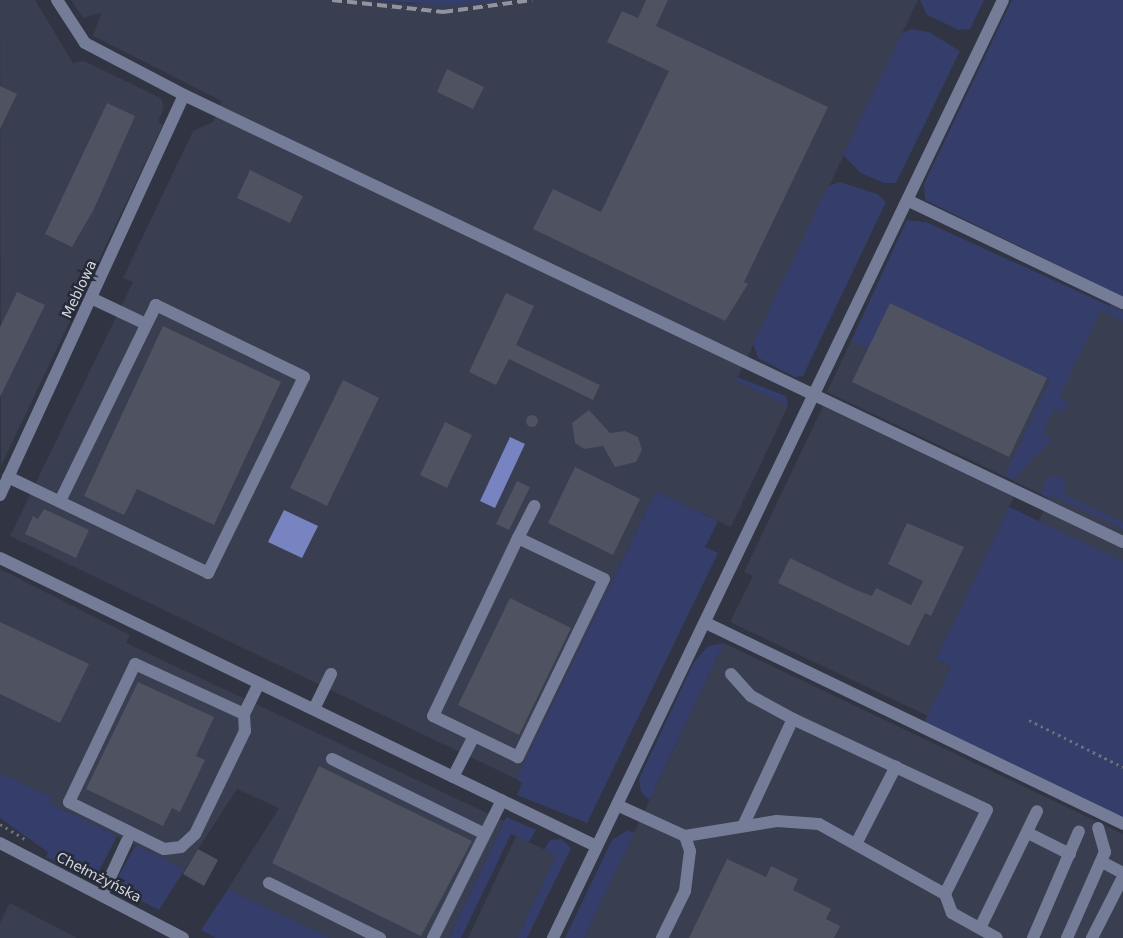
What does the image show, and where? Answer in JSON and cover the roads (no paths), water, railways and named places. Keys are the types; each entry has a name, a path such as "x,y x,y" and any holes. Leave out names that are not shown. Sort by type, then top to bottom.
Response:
{"street":[{"path":"57,0 85,43 184,95 1123,542"},
{"path":"553,938 596,846 816,397 1004,0"},
{"name":"Meblowa","path":"3,485 184,95"},
{"path":"909,201 1123,303"},
{"path":"91,298 146,324"},
{"path":"3,485 60,501 208,573 304,377 156,305 60,501"},
{"path":"518,538 604,579 518,757 433,716 518,538 534,506"},
{"path":"0,558 596,846"},
{"path":"706,623 1123,824"},
{"path":"244,714 135,664 69,802 164,849 181,847 194,834 244,731 244,714 259,683"},
{"path":"314,709 331,674"},
{"path":"731,674 750,696 794,719 987,810 944,894"},
{"path":"743,826 794,719"},
{"path":"453,777 474,736"},
{"path":"332,759 485,834"},
{"path":"857,842 896,766"},
{"path":"433,938 502,800"},
{"path":"617,805 684,836 777,821 819,824 857,842 944,894 952,913 997,938"},
{"path":"980,928 1037,811"},
{"path":"1067,938 1105,852 1098,828"},
{"path":"1028,832 1070,854"},
{"path":"1032,938 1079,832"},
{"path":"662,938 685,891 690,851 684,836"},
{"path":"102,895 127,841"},
{"name":"Chełmżyńska","path":"0,842 183,938"},
{"path":"1102,862 1123,873"},
{"path":"1092,938 1123,877"},
{"path":"269,883 380,938"}],"railway":[{"path":"332,0 443,12 532,0"}]}
